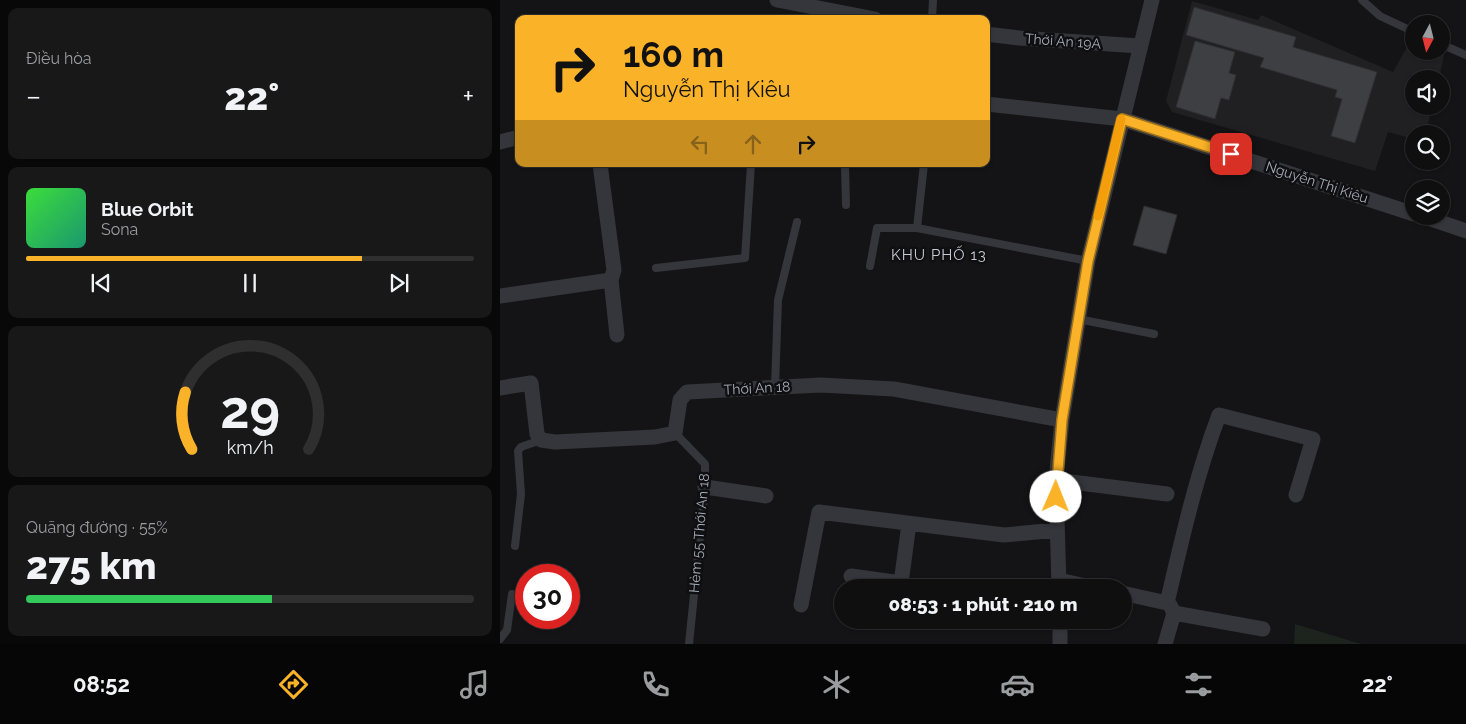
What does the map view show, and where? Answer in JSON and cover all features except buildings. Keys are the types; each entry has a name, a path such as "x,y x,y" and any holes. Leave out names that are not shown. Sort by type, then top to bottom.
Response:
{"street":[{"path":"777,0 854,15"},
{"path":"1059,579 1056,480 1062,420 1078,319 1088,261 1152,0"},
{"name":"Thới An 19A","path":"990,34 1140,46"},
{"name":"Nguyễn Thị Kiêu","path":"990,104 1122,119 1405,211"},
{"path":"500,142 515,138"},
{"path":"600,167 614,270 611,280 618,335"},
{"path":"1450,225 1466,230"},
{"path":"500,296 611,280"},
{"path":"500,388 531,383 537,434 541,440 555,442 618,440 655,437 675,433"},
{"name":"Thới An 18","path":"675,433 680,400 687,392 821,385 894,390 1062,420"},
{"path":"1165,644 1184,528 1205,452 1219,415 1312,439 1296,495"},
{"path":"1056,480 1167,494"},
{"path":"705,487 766,496"},
{"path":"801,605 818,512 1004,536 1057,530"},
{"path":"851,576 901,583 909,524"},
{"path":"1132,596 1170,608 1263,629"},
{"path":"1060,629 1060,644"}],"lane":[{"path":"932,15 933,0"},
{"path":"1362,0 1380,16 1405,28"},
{"path":"1450,48 1466,55"},
{"path":"656,268 745,258 751,167"},
{"path":"845,167 846,205"},
{"path":"917,228 924,167"},
{"path":"775,387 778,300 797,222"},
{"path":"870,266 877,228 917,228 1088,261"},
{"path":"1078,319 1154,334"},
{"name":"Hẻm 55 Thới An 18","path":"675,433 705,464 705,487 689,644"},
{"path":"514,546 522,494 518,451 521,447 541,440"},
{"path":"500,639 507,630 512,594"}],"shaded area":[{"path":"1192,1 1258,20 1261,15 1393,72 1405,51 1405,60 1443,60 1441,70 1405,70 1405,115 1430,115 1428,125 1405,125 1405,137 1388,132 1375,171 1172,112 1166,101"},
{"path":"1295,624 1361,644 1294,644"}],"slow traffic":[{"path":"1098,216 1121,119"}],"district":[{"name":"KHU PHỐ 13","path":"939,255"}],"route":[{"path":"1056,497 1062,420 1088,261 1122,119 1231,154"}]}
